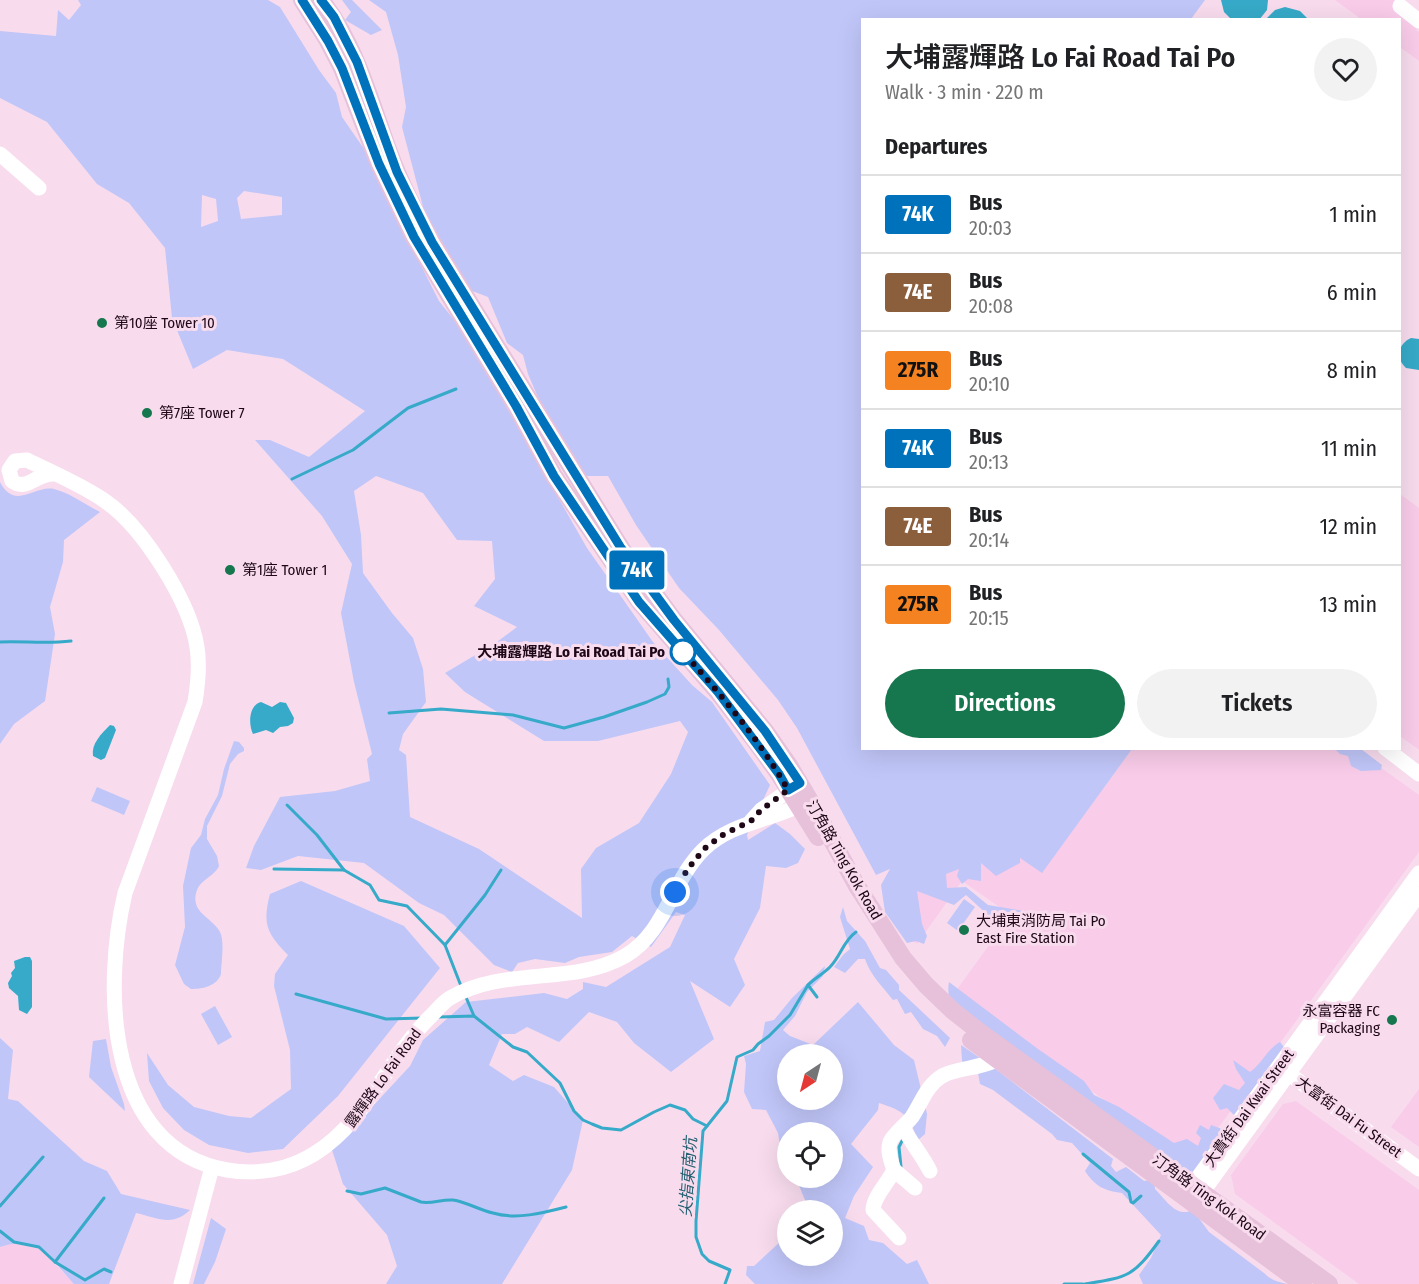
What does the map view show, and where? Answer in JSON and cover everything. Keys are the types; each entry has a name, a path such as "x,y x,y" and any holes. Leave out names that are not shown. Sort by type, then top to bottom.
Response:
{"main road":[{"name":"汀角路 Ting Kok Road","path":"302,0 342,68 379,164 409,228 516,406 554,476 639,602 718,692 773,766 794,787"},
{"name":"汀角路 Ting Kok Road","path":"321,0 334,17 357,62 405,192 438,252 621,548 674,620 765,731 794,787 903,958 953,1011 1193,1194 1303,1284"},
{"name":"汀角路 Ting Kok Road","path":"804,803 872,928 899,968 930,1004 996,1060 1329,1284"}],"street":[{"path":"1400,6 1419,21"},
{"path":"0,154 39,188"},
{"name":"露輝路 Lo Fai Road","path":"55,474 39,476 27,484 19,485 10,477 6,459 27,460 55,474 104,500 134,529 160,564 183,604 197,646 199,675 193,708 133,869 119,917 113,971 113,998 126,1072 142,1111 165,1140 187,1156 212,1167 265,1172 294,1164 314,1154 341,1133 364,1106 420,1026 449,999 486,983 521,976 586,971 626,956 643,944 664,915 687,870 704,849 724,834 751,821 766,819 804,803"},
{"path":"1388,750 1419,774"},
{"name":"露輝路 Lo Fai Road","path":"751,821 761,810 794,787"},
{"name":"大貴街 Dai Kwai Street","path":"1284,1070 1419,873"},
{"name":"大貴街 Dai Kwai Street","path":"1193,1194 1284,1070 1419,894"},
{"path":"915,1188 894,1170 889,1157 890,1142 912,1117 929,1086 942,1076 956,1070 989,1064 996,1060"},
{"name":"大富街 Dai Fu Street","path":"1284,1070 1419,1169"},
{"path":"903,1127 910,1142 922,1154 930,1171"},
{"path":"181,1284 212,1167"},
{"path":"894,1170 873,1203 873,1210 899,1238"}],"shaded area":[{"path":"78,0 268,0 280,7 336,93 342,117 369,156 389,202 439,301 463,331 587,548 653,642 692,685 712,702 770,785 747,835 748,840 775,823 805,849 798,863 786,868 766,866 760,908 734,959 745,985 730,1007 690,981 714,1039 671,1072 634,1043 617,1022 589,1012 559,1042 527,1027 515,1034 502,1034 489,1065 513,1081 524,1075 554,1087 583,1120 572,1170 502,1284 386,1284 397,1266 387,1235 343,1184 332,1150 410,1066 423,1040 466,1002 544,993 567,999 583,989 583,982 606,987 670,947 685,915 676,912 651,947 632,936 612,952 579,957 565,963 535,959 518,963 512,972 494,965 444,915 419,903 364,863 298,856 261,870 246,868 254,846 280,797 335,791 370,781 367,759 372,754 354,682 341,613 352,564 322,516 255,440 270,440 309,457 365,411 283,359 227,350 193,369 172,318 165,248 129,203 97,184 47,122 0,98 0,31 56,36 58,10 69,20 81,5","holes":["244,191 282,197 282,215 241,219 237,198","202,195 216,199 218,221 201,227","376,476 423,493 457,540 492,541 495,579 474,606 517,627 494,644 445,673 465,692 544,741 598,741 680,721 688,732 671,774 639,823 596,848 581,869 582,918 479,849 410,817 406,755 399,750 403,734 426,702 423,669 413,638 363,573 361,535 354,491"]},
{"path":"342,0 352,0 382,30 371,35 345,20 351,12"},
{"path":"369,0 1205,0 1192,18 861,18 861,750 1131,750 1042,873 1020,858 1020,863 996,876 981,863 981,881 968,879 962,884 957,876 959,869 946,874 947,888 966,887 988,905 1024,911 1015,925 989,916 966,895 954,905 917,891 922,924 927,936 924,944 916,941 907,943 885,912 881,885 890,869 876,875 797,728 778,700 719,630 679,588 636,525 608,476 582,476 543,409 528,374 523,355 507,343 488,297 467,289 426,218 402,127 406,107 398,55 386,12"},
{"path":"1221,0 1268,0 1267,10 1261,18 1230,18 1224,12"},
{"path":"1335,0 1404,0 1396,12 1418,28 1416,30 1419,32 1419,61 1401,48 1401,18 1360,18"},
{"path":"1285,7 1300,11 1307,18 1267,18 1275,10"},
{"path":"1411,338 1419,339 1419,370 1406,368 1401,361 1401,347"},
{"path":"0,482 12,495 25,495 39,490 54,489 100,512 64,540 63,562 50,607 55,634 45,701 14,724 0,744"},
{"path":"1401,495 1419,508 1419,750 1401,737"},
{"path":"261,702 272,707 280,702 286,703 294,718 293,723 280,727 273,733 266,730 253,734 250,725 252,711"},
{"path":"110,725 116,730 105,758 101,760 93,756 95,743"},
{"path":"234,741 239,742 244,751 238,754 230,764 222,796 207,826 207,839 217,856 219,866 199,886 195,898 202,914 220,932 223,947 221,974 209,986 191,989 184,984 175,965 185,927 183,886 191,848 201,835 205,819 218,795"},
{"path":"1131,750 1356,750 1419,795 1419,852 1200,1153 1180,1155 955,992 1011,915 962,881 917,944 908,937 890,902 993,839 1042,872"},
{"path":"1336,750 1362,750 1382,765 1381,770 1361,771 1351,766 1348,756"},
{"path":"97,787 130,801 124,815 91,801"},
{"path":"301,881 404,926 440,968 338,1096 283,1149 248,1153 209,1145 184,1130 163,1108 149,1081 147,1053 168,1085 194,1107 229,1116 251,1118 291,1089 290,1050 274,986 275,974 288,955 271,934 266,913 270,894"},
{"path":"964,899 975,907 958,931 947,923"},
{"path":"843,907 847,921 865,941 880,968 886,970 899,985 899,990 950,1038 945,1047 937,1036 923,1029 911,1012 905,1014 897,999 893,1000 873,976 865,959 858,959 845,973 834,967 850,949 840,917"},
{"path":"30,957 32,961 32,1007 27,1014 19,1010 18,996 9,988 8,983 15,968 14,961"},
{"path":"825,966 823,976 807,992 795,1016 783,1030 790,1036 810,1044 777,1044 777,1110 843,1110 843,1044 814,1044 858,1002 894,1045 914,1060 927,1114 925,1134 917,1141 912,1126 905,1116 879,1103 878,1110 851,1144 873,1167 854,1196 845,1218 864,1226 869,1240 883,1243 907,1264 917,1260 929,1284 755,1284 746,1275 747,1266 754,1266 777,1245 777,1266 843,1266 843,1200 805,1200 800,1188 843,1188 843,1122 777,1122 777,1131 766,1110 752,1109 744,1092 746,1064 744,1056 760,1051 765,1022 774,1020 792,998"},
{"path":"949,982 1084,1081 1094,1095 1119,1107 1174,1143 1187,1139 1198,1146 1201,1138 1196,1133 1200,1125 1209,1130 1211,1125 1222,1129 1228,1139 1194,1189 971,1032 951,1003"},
{"path":"215,1006 232,1037 218,1045 201,1014"},
{"path":"0,1038 13,1050 8,1099 18,1101 84,1161 107,1171 121,1194 190,1210 171,1220 136,1213 109,1284 74,1284 43,1251 34,1246 13,1244 0,1247"},
{"path":"106,1039 111,1067 125,1111 89,1077 93,1041"},
{"path":"1280,1042 1288,1052 1236,1117 1227,1108 1220,1110 1213,1098 1224,1084 1239,1090 1245,1083 1233,1060 1250,1072"},
{"path":"961,1045 1113,1159 1111,1166 1116,1172 1126,1167 1144,1181 1154,1179 1155,1189 1172,1207 1182,1212 1193,1210 1209,1232 1270,1278 1287,1284 1143,1284 1139,1275 1151,1258 1161,1235 1122,1193 1105,1189 1092,1180 1085,1171 1090,1163 1072,1143 1057,1140 993,1090 980,1084 978,1073 969,1071 962,1061"},
{"path":"1419,1089 1419,1147 1391,1127"},
{"path":"1296,1101 1419,1190 1419,1284 1359,1284 1235,1194 1231,1175 1283,1104"},
{"path":"211,1218 226,1229 215,1262 204,1284 193,1284"},
{"path":"14,1242 39,1247 74,1284 0,1284 0,1247"}],"waterway":[{"path":"292,479 353,450 408,408 456,389"},
{"path":"0,642 71,641"},
{"path":"389,713 441,709 513,715 564,728 604,717 665,694 669,687 668,679"},
{"path":"287,805 317,835 344,870"},
{"path":"274,869 344,870 370,885 379,900 407,906 445,945 461,986"},
{"path":"445,945 485,895 501,870"},
{"path":"817,997 808,985 830,967 856,932"},
{"name":"尖指東南坑","path":"725,1284 730,1270 709,1261 702,1254 696,1237 703,1131 727,1101 737,1057 753,1050 790,1015 808,985"},
{"path":"296,994 386,1019 423,1018"},
{"path":"465,995 474,1016"},
{"path":"439,1017 474,1016 513,1047 527,1052 560,1083 574,1111 583,1120 592,1124 602,1128 621,1130 670,1105 685,1110 693,1119 707,1126"},
{"path":"901,1167 899,1147 904,1137"},
{"path":"1083,1154 1129,1192 1131,1202 1133,1203 1141,1196"},
{"path":"0,1206 43,1157"},
{"path":"347,1191 361,1194 385,1188 421,1202 453,1200 488,1212 511,1216 566,1207"},
{"path":"55,1262 104,1198"},
{"path":"0,1231 14,1242 39,1247 55,1262 85,1280 104,1269 111,1272"},
{"path":"1085,1284 1120,1277 1135,1269 1159,1241"},
{"path":"1064,1284 1083,1284"}],"bus line":[{"name":"74K","path":"302,0 319,25 342,68 379,164 414,237 516,406 554,476 639,602 718,692 779,774 788,790 800,783 765,731 674,620 621,548 432,242 405,192 357,62 334,17 321,0"}],"place":[{"name":"第10座 Tower 10","path":"102,323"},
{"name":"第7座 Tower 7","path":"147,413"},
{"name":"第1座 Tower 1","path":"230,570"},
{"name":"大埔露輝路 Lo Fai Road Tai Po","path":"683,652"},
{"name":"大埔東消防局 Tai Po East Fire Station","path":"964,930"},
{"name":"永富容器 FC Packaging","path":"1392,1020"}],"route":[{"path":"675,892 687,870 704,849 724,834 751,821 761,810 788,790 739,719 683,652"}]}
